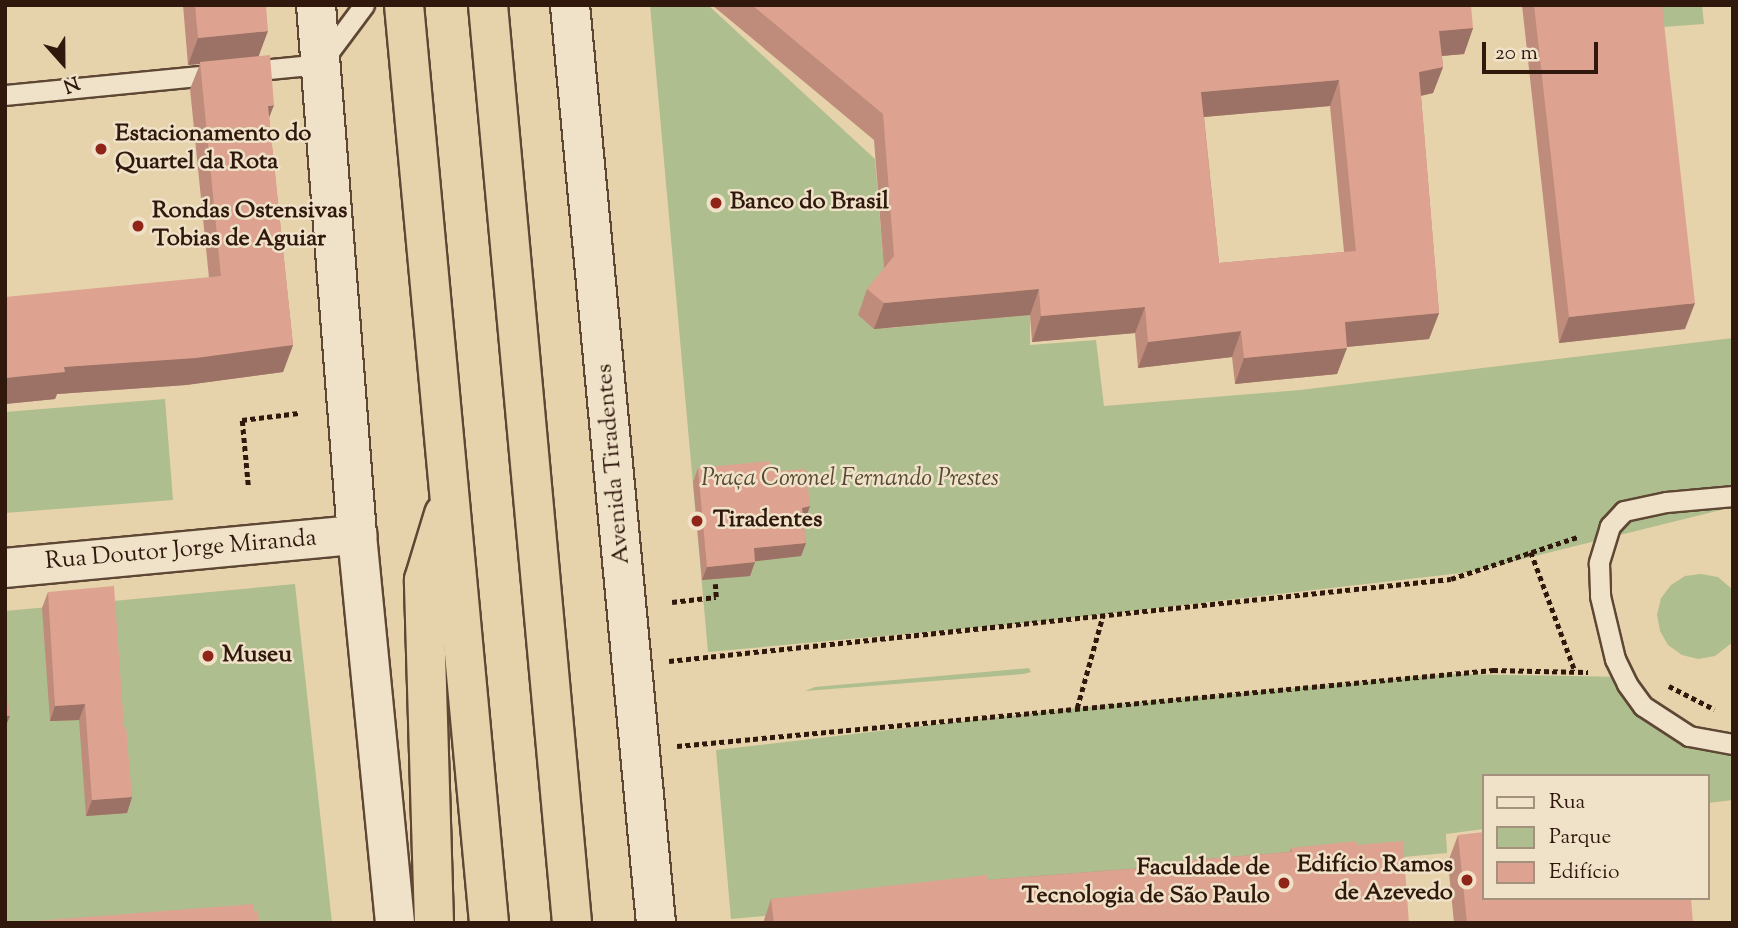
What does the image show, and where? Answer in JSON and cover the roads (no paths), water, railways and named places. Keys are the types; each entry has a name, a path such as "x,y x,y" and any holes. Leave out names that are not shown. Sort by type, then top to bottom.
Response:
{"highway":[{"path":"404,5 489,923"},
{"path":"488,5 572,923"},
{"path":"434,923 424,580 448,502"}],"main road":[{"path":"316,5 357,535 395,923"},
{"name":"Avenida Tiradentes","path":"570,5 656,923"},
{"name":"Rua Doutor Jorge Miranda","path":"5,568 357,535"}],"lane":[{"path":"5,95 320,64 364,5"},
{"path":"1733,496 1666,502 1624,511 1610,526 1599,563 1600,596 1615,659 1626,677 1627,684 1643,706 1689,736 1733,744"}],"place":[{"name":"Estacionamento do Quartel da Rota","path":"101,149"},
{"name":"Banco do Brasil","path":"716,203"},
{"name":"Rondas Ostensivas Tobias de Aguiar","path":"138,226"},
{"name":"Tiradentes","path":"697,521"},
{"name":"Museu","path":"208,656"},
{"name":"Edifício Ramos de Azevedo","path":"1467,880"},
{"name":"Faculdade de Tecnologia de São Paulo","path":"1284,883"}],"park label":[{"name":"Praça Coronel Fernando Prestes","path":"850,480"}]}
